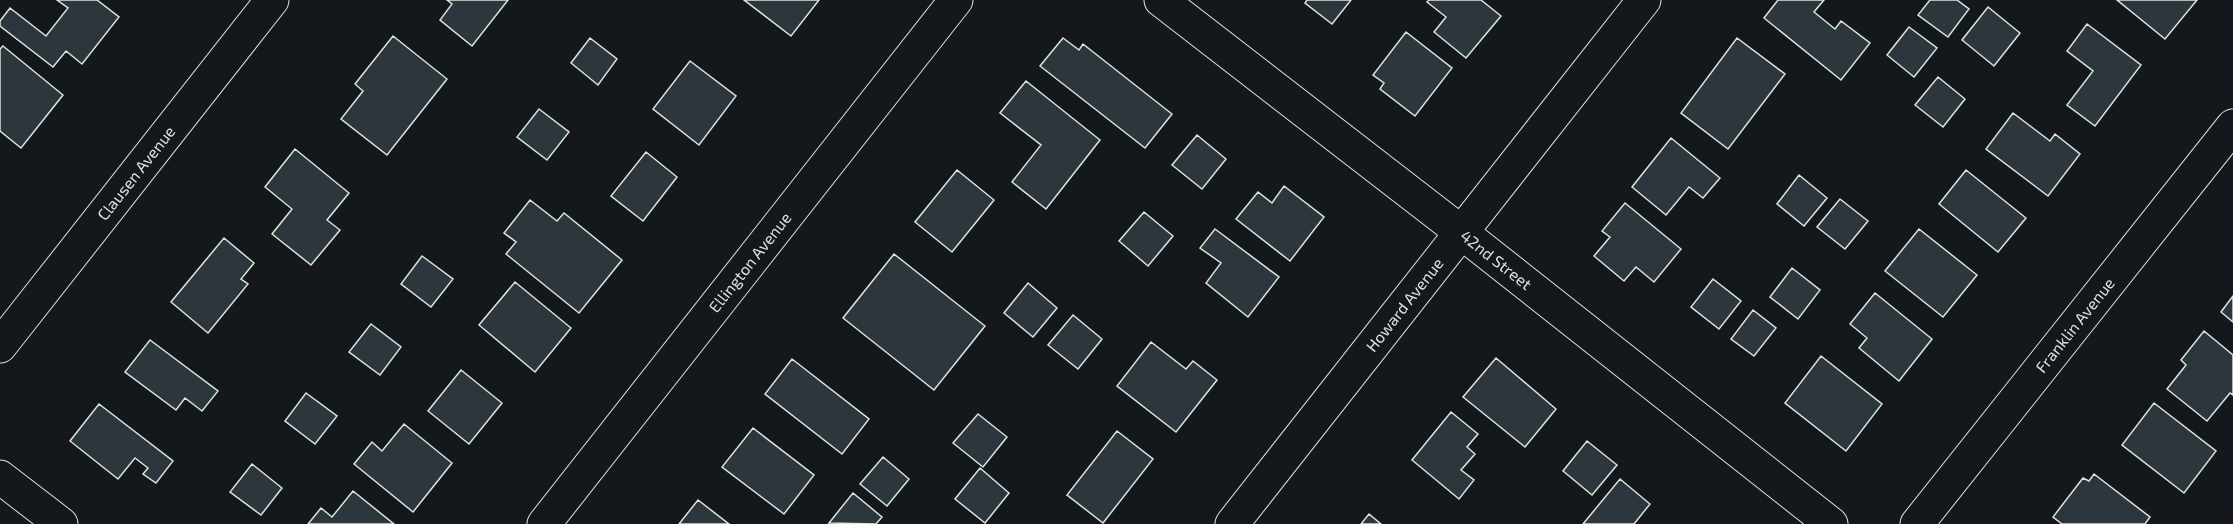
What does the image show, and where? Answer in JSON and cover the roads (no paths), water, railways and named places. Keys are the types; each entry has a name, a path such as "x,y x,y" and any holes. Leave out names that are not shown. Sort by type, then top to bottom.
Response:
{"street":[{"name":"Clausen Avenue","path":"0,346 272,0"},
{"name":"Ellington Avenue","path":"544,524 956,0"},
{"name":"42nd Street","path":"1161,0 1461,232 1831,524"},
{"name":"Howard Avenue","path":"1232,524 1644,0"},
{"name":"Franklin Avenue","path":"1917,524 2233,126"},
{"path":"0,477 61,524"}]}
